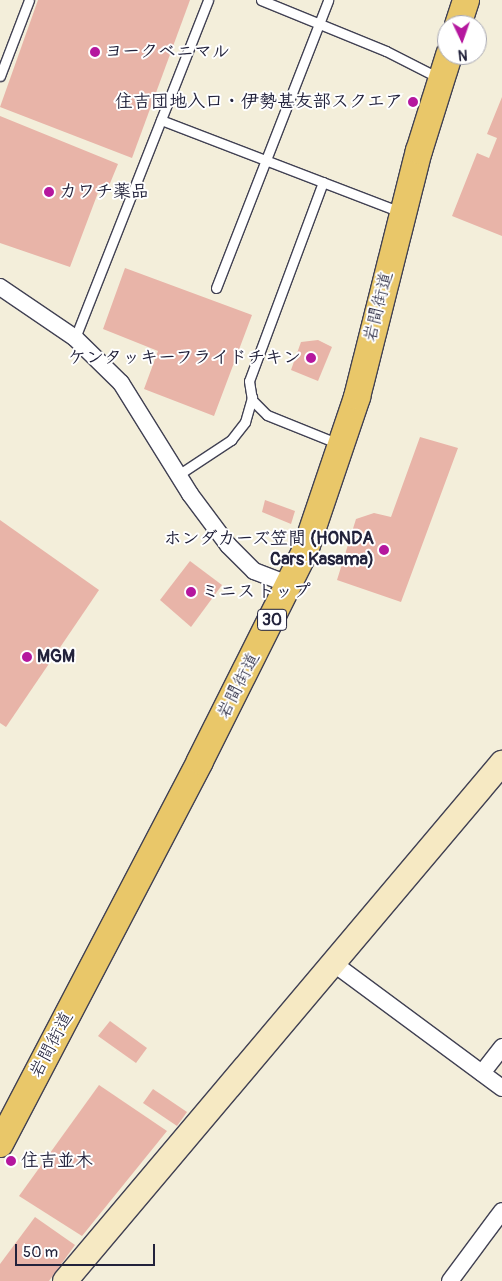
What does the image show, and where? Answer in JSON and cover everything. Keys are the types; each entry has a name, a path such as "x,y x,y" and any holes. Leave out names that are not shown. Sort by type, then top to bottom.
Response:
{"main road":[{"path":"461,15 466,0"},
{"name":"岩間街道","path":"0,1144 290,585 305,551 342,445 403,213 445,67"}],"street":[{"path":"0,288 74,338 121,383 178,475 242,562 254,571 290,585"},
{"path":"65,1281 502,763"},
{"path":"333,963 502,1088"},
{"path":"482,1073 502,1047"},
{"path":"450,1281 501,1214"}],"lane":[{"path":"0,76 29,0"},
{"path":"74,338 208,0"},
{"path":"261,0 386,51 445,67"},
{"path":"216,288 328,0"},
{"path":"161,120 403,213"},
{"path":"178,475 231,440 245,422 252,396 249,381 323,182"},
{"path":"252,396 267,414 342,445"}],"building":[{"name":"ヨークベニマル","path":"38,0 190,0 132,158 0,107"},
{"path":"502,97 502,236 452,216 477,153 489,158 497,138 487,134"},
{"name":"カワチ薬品","path":"0,116 118,164 106,193 99,190 70,267 0,243"},
{"path":"125,268 252,315 214,416 144,389 158,351 103,329"},
{"name":"ケンタッキーフライドチキン","path":"318,340 332,347 318,381 291,370 301,342"},
{"name":"ホンダカーズ笠間 (HONDA Cars Kasama)","path":"420,437 458,448 401,602 337,580 356,519 374,513 391,517"},
{"path":"265,500 295,511 291,524 262,512"},
{"name":"MGM","path":"0,520 99,590 6,727 0,723"},
{"name":"ミニストップ","path":"190,561 222,585 191,627 160,600"},
{"path":"110,1021 147,1048 136,1063 98,1036"},
{"path":"99,1085 167,1131 82,1236 19,1196"},
{"path":"153,1089 187,1112 177,1126 143,1103"},
{"path":"35,1217 75,1245 49,1281 0,1281 0,1264"}],"place":[{"name":"ヨークベニマル","path":"95,52"},
{"name":"住吉団地入口・伊勢甚友部スクエア","path":"413,102"},
{"name":"カワチ薬品","path":"49,192"},
{"name":"ケンタッキーフライドチキン","path":"311,358"},
{"name":"ホンダカーズ笠間 (HONDA Cars Kasama)","path":"384,550"},
{"name":"ミニストップ","path":"191,592"},
{"name":"MGM","path":"27,657"},
{"name":"住吉並木","path":"11,1161"}]}
